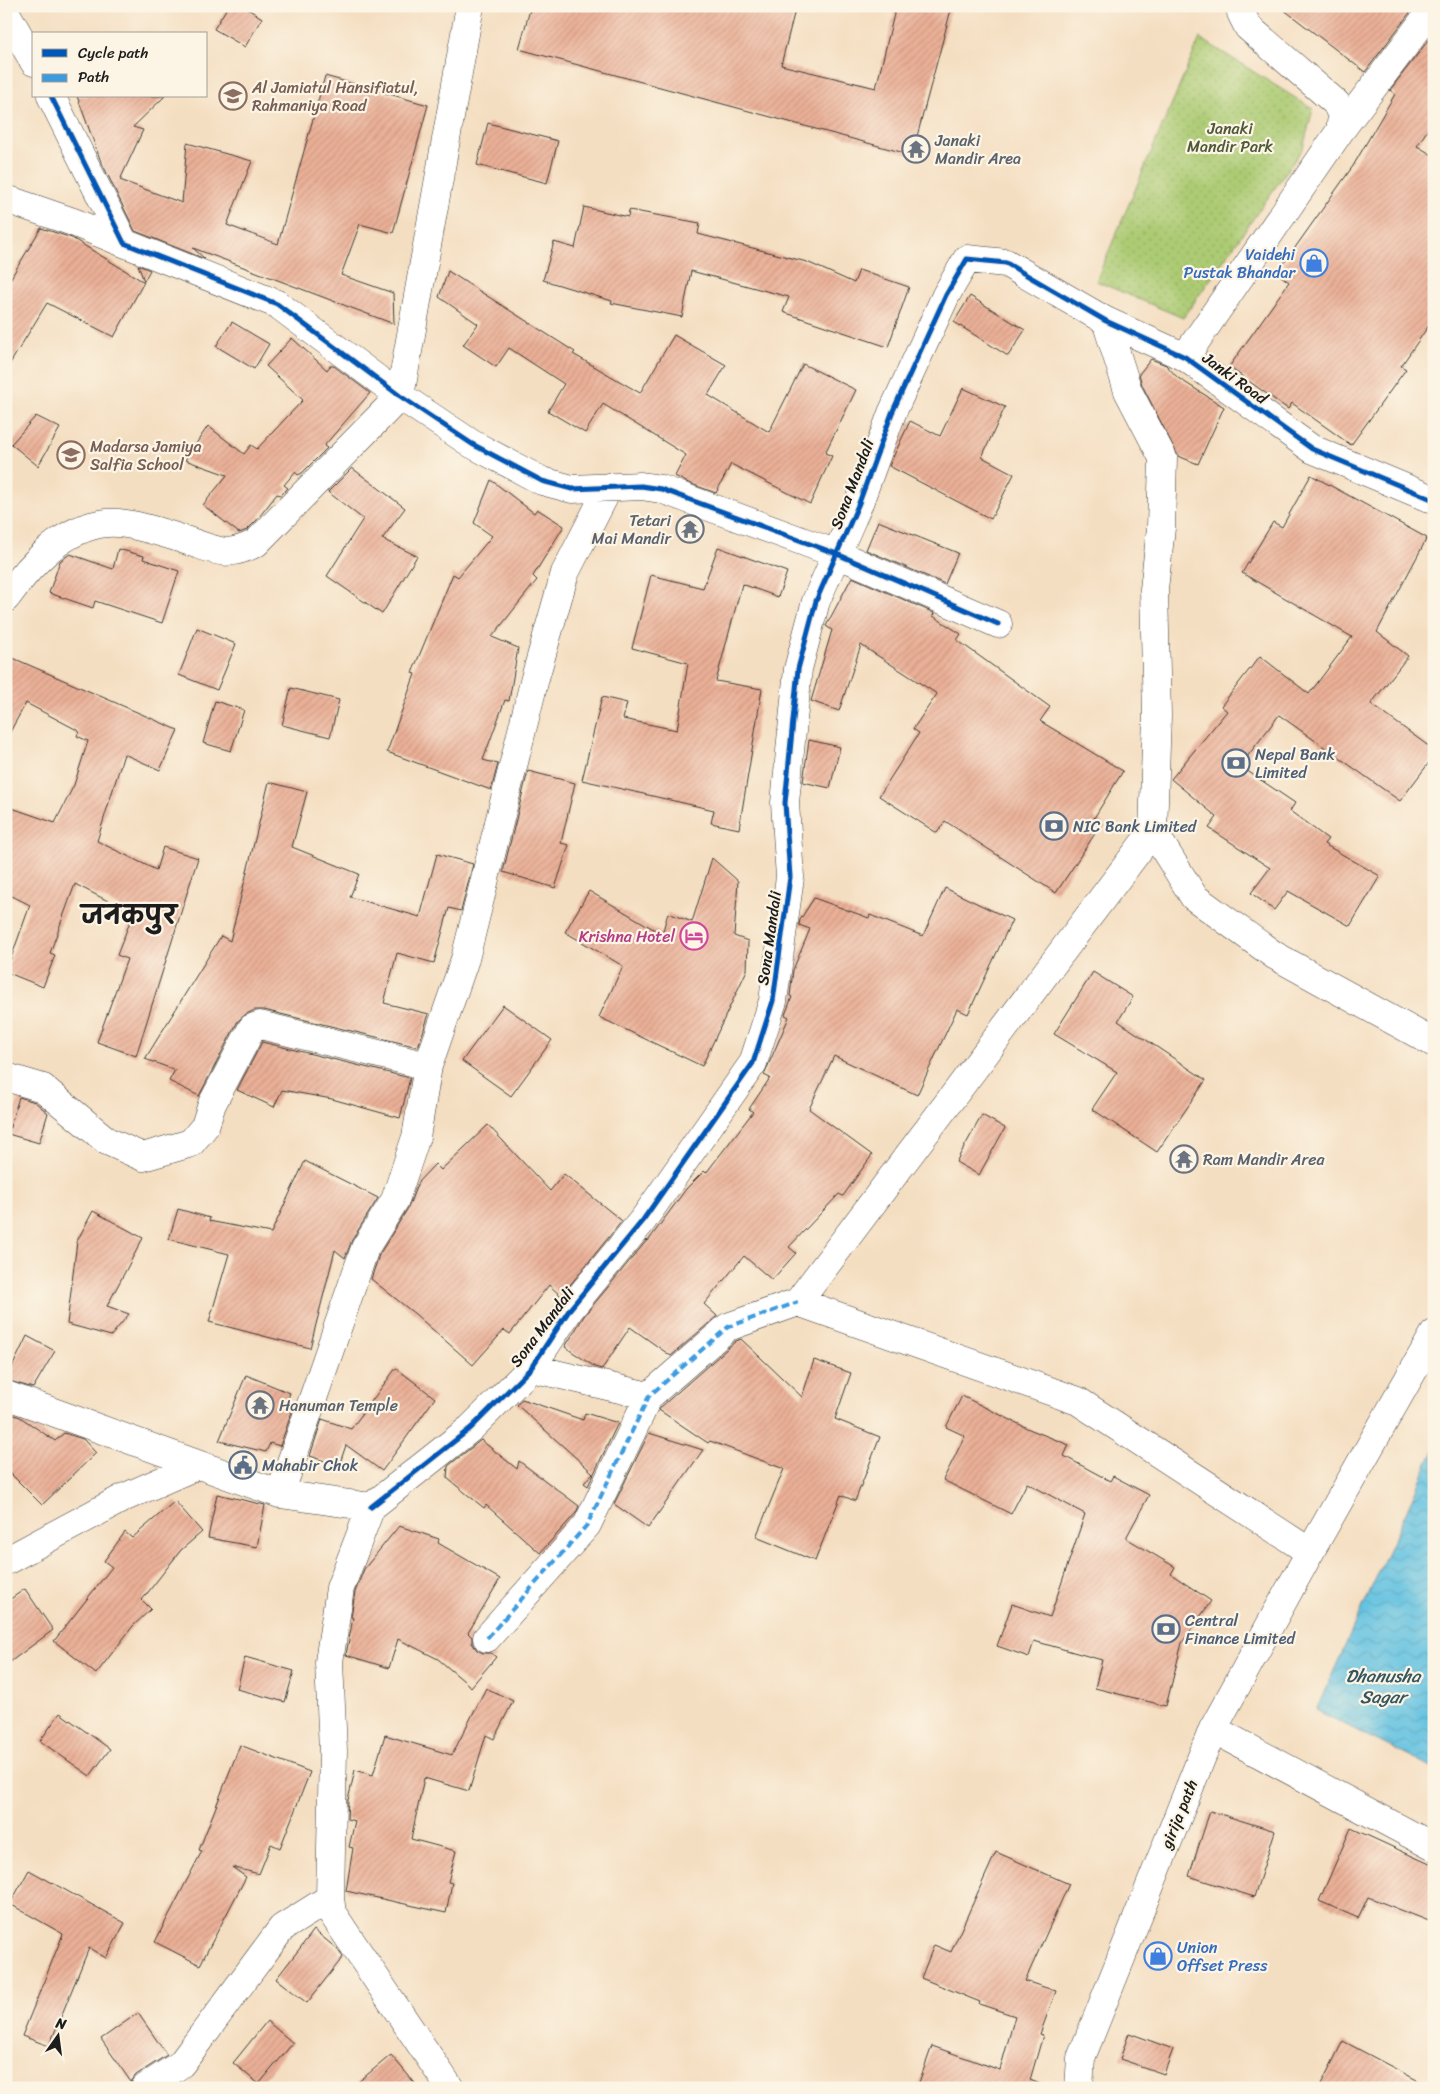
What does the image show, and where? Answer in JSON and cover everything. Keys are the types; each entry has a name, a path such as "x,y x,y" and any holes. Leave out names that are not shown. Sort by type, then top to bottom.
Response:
{"street":[{"path":"6,598 19,580 52,547 78,529 108,523 141,528 158,531 222,552 238,552 256,543 400,396 470,6"},
{"path":"1241,6 1241,13 1248,27 1336,103 1342,116 1340,131"},
{"name":"Janki Road","path":"1185,358 1340,131 1434,7"},
{"path":"6,13 32,58"},
{"path":"52,98 124,243"},
{"path":"6,199 73,222 277,304 400,396 472,444 542,482 572,489 641,486 660,489 837,554 998,624"},
{"name":"Janki Road","path":"966,259 1006,263 1106,321 1185,358 1312,450 1434,500"},
{"name":"Sona Mandali","path":"371,1507 471,1428 531,1368 570,1309 643,1220 753,1063 773,1001 790,877 785,803 798,670 816,600 860,503 892,413 922,344 960,267 966,259"},
{"path":"1106,321 1128,391 1163,458 1161,528 1154,590 1157,716 1153,831 1194,897 1274,955 1434,1043"},
{"path":"280,1494 365,1248 395,1200 416,1137 428,1066 465,959 535,678 565,573 609,487"},
{"path":"487,1638 587,1525 649,1396 728,1327 798,1302 1153,831"},
{"path":"6,1077 43,1088 108,1141 144,1157 191,1143 205,1126 212,1104 252,1028 260,1025 428,1066"},
{"path":"798,1302 1078,1401 1310,1552"},
{"name":"girija path","path":"1079,2088 1081,2058 1214,1729 1310,1552 1434,1334"},
{"path":"531,1368 649,1396"},
{"path":"6,1396 280,1494 371,1507 340,1588 329,1662 333,1751 330,1898 332,1913 450,2088"},
{"path":"6,1561 123,1498 198,1465"},
{"path":"1214,1729 1434,1846"},
{"path":"145,2088 181,2064 282,1928 330,1898"}],"green space":[{"name":"Janaki Mandir Park","path":"1200,38 1313,109 1303,148 1183,318 1096,281"}],"water":[{"name":"Dhanusha Sagar","path":"1434,1450 1434,1769 1316,1710"}],"building":[{"path":"228,6 243,6 262,18 245,47 214,29"},
{"path":"531,6 796,6 781,65 876,88 896,6 952,6 912,155 519,49"},
{"path":"1279,6 1415,6 1365,72"},
{"path":"1434,33 1434,120 1417,146 1434,156 1434,318 1401,366 1406,369 1351,445 1292,403 1288,409 1229,367 1289,282 1277,273 1353,166 1395,94 1390,90"},
{"path":"325,76 428,105 393,233 360,224 341,275 393,293 394,324 193,248 205,259 135,231 100,159 78,98 163,98 133,127 143,130 120,180 182,203 187,143 252,161 227,225 278,244"},
{"path":"488,123 558,141 547,183 477,165"},
{"path":"584,207 628,217 629,210 700,223 698,234 807,262 854,283 859,270 909,287 888,347 783,312 789,297 691,271 682,317 611,303 612,301 543,280 554,242 575,248"},
{"path":"41,228 72,238 144,282 114,337 47,303 6,370 6,286"},
{"path":"138,265 150,270 144,281"},
{"path":"448,271 575,352 573,354 640,393 674,335 726,365 708,395 769,432 803,364 856,390 825,453 832,456 810,504 731,464 716,493 686,482 675,476 686,455 603,404 585,433 548,411 564,384 509,348 496,367 463,345 478,324 439,297"},
{"path":"970,296 1025,330 1008,356 954,322"},
{"path":"232,322 269,344 254,369 216,346"},
{"path":"292,338 327,370 330,366 334,366 370,393 324,446 327,448 302,473 298,475 295,472 284,485 288,488 281,495 277,494 247,530 239,533 203,505 227,475 185,460 208,426 244,454 251,445 257,449 303,400 266,366"},
{"path":"1151,359 1166,365 1178,378 1224,407 1198,464 1178,456 1142,385 1139,374"},
{"path":"963,388 1005,407 982,457 1014,474 991,519 889,466 910,421 940,436"},
{"path":"36,416 60,428 38,466 11,444"},
{"path":"352,468 405,508 382,539 417,556 382,614 327,576 363,519 328,492"},
{"path":"1311,475 1427,538 1377,632 1408,656 1371,704 1434,750 1434,756 1400,801 1279,715 1240,766 1295,803 1290,811 1328,839 1324,844 1380,876 1350,926 1288,891 1274,910 1251,893 1270,868 1209,828 1217,817 1171,779 1227,711 1221,706 1260,656 1309,694 1352,637 1242,573 1273,522 1282,527"},
{"path":"491,480 534,513 537,509 564,526 533,576 537,580 492,637 518,648 509,701 505,700 483,760 498,764 491,790 387,752 415,674 412,673 453,574 458,577 492,536 474,523"},
{"path":"878,521 958,553 945,584 866,550"},
{"path":"718,547 787,572 778,597 742,584 716,681 762,689 739,829 711,823 714,810 582,780 602,697 627,703 623,719 677,730 688,663 632,648 651,575 703,588"},
{"path":"118,549 144,556 143,559 179,571 162,623 95,601 93,608 49,593 60,561 70,554 113,569"},
{"path":"852,577 934,613 933,616 961,634 957,640 1050,707 1040,721 1123,771 1094,818 1102,823 1056,893 945,821 937,833 879,796 919,733 913,729 937,694 861,645 839,711 811,701 832,630 826,626"},
{"path":"197,628 236,644 217,690 179,675"},
{"path":"6,655 178,730 160,770 124,754 97,841 156,870 163,847 198,858 136,1056 97,1042 127,959 117,955 133,914 75,884 50,953 55,955 43,987 6,972 30,905 6,893 6,806 55,823 74,785 88,741 77,736 79,731 26,703 6,739"},
{"path":"291,688 339,700 330,737 282,725"},
{"path":"215,701 244,710 231,751 203,743"},
{"path":"809,740 840,747 830,788 803,782"},
{"path":"528,771 575,783 561,843 569,845 555,888 503,872"},
{"path":"269,782 307,792 292,847 359,874 350,897 420,917 437,854 473,864 461,911 449,908 434,963 397,953 384,1003 429,1014 418,1047 264,1010 255,1010 246,1014 238,1021 199,1096 169,1081 175,1070 145,1059 221,936 230,941"},
{"path":"712,858 738,881 734,936 748,941 747,970 702,1066 599,1017 623,966 565,932 589,891 662,934 668,913 692,922"},
{"path":"945,888 1012,920 968,1014 957,1009 917,1095 834,1056 809,1109 872,1155 843,1196 839,1194 789,1247 796,1253 772,1280 744,1256 704,1304 717,1316 671,1356 630,1327 602,1369 595,1367 565,1347 584,1316 648,1241 686,1189 704,1171 706,1173 753,1112 749,1109 770,1078 764,1075 789,1017 785,1015 792,997 790,996 793,970 810,929 799,925 800,920 814,898 869,918 870,915 923,936"},
{"path":"1093,972 1133,997 1118,1021 1206,1080 1157,1152 1092,1109 1117,1072 1054,1034"},
{"path":"503,1005 552,1040 511,1096 462,1061"},
{"path":"262,1042 410,1078 400,1118 332,1099 282,1090 274,1107 237,1090"},
{"path":"19,1097 35,1102 48,1113 39,1143 8,1134"},
{"path":"982,1115 1005,1128 979,1175 956,1162"},
{"path":"488,1125 550,1191 564,1174 622,1221 561,1296 549,1285 510,1334 504,1330 473,1365 415,1314 371,1279 379,1255 408,1208 418,1182 435,1164 441,1170"},
{"path":"305,1161 378,1198 352,1240 345,1258 335,1250 310,1348 209,1322 229,1254 169,1239 178,1209 210,1218 209,1221 271,1233"},
{"path":"93,1211 143,1238 107,1306 129,1314 111,1336 67,1324 77,1241"},
{"path":"27,1336 55,1351 33,1388 6,1380"},
{"path":"741,1339 802,1397 814,1360 851,1373 835,1419 880,1437 855,1501 841,1495 815,1561 756,1537 784,1469 710,1441 708,1443 659,1410 736,1341"},
{"path":"396,1368 435,1398 382,1471 346,1445 339,1466 310,1456 322,1419 351,1429"},
{"name":"Hanuman Temple","path":"246,1375 290,1393 285,1406 293,1409 280,1446 270,1443 266,1452 219,1441"},
{"path":"962,1396 1029,1429 1069,1445 1064,1456 1110,1481 1113,1476 1149,1495 1126,1538 1175,1567 1171,1574 1211,1601 1182,1643 1166,1706 1095,1688 1102,1660 1034,1641 1029,1657 997,1646 1012,1604 1050,1617 1085,1514 1027,1483 1011,1514 943,1480 965,1436 946,1427"},
{"path":"522,1399 583,1420 585,1413 618,1423 588,1486 584,1483 593,1473 517,1405"},
{"path":"6,1412 20,1417 55,1441 64,1433 83,1439 96,1453 42,1505 6,1469"},
{"path":"649,1433 703,1450 648,1528 614,1504"},
{"path":"481,1440 517,1469 519,1461 579,1506 576,1513 540,1553 486,1505 484,1508 447,1478 448,1466"},
{"path":"217,1494 265,1505 257,1547 208,1538"},
{"path":"175,1501 202,1532 181,1550 142,1600 151,1609 133,1626 96,1674 54,1641 112,1567 104,1561 125,1532 132,1538"},
{"path":"399,1526 439,1539 438,1543 500,1579 468,1633 472,1637 472,1643 477,1650 483,1653 491,1653 496,1657 471,1687 438,1659 398,1639 389,1668 346,1655 353,1618 351,1617 355,1592 364,1569"},
{"path":"25,1589 53,1630 6,1665 6,1602"},
{"path":"245,1657 294,1671 285,1702 237,1689"},
{"path":"486,1688 513,1701 494,1739 486,1735 469,1791 424,1778 411,1839 456,1851 448,1882 452,1883 446,1913 346,1891 353,1848 349,1847 355,1821 347,1819 348,1800 355,1770 373,1775 385,1735 452,1755"},
{"path":"60,1713 110,1749 90,1776 40,1741"},
{"path":"240,1745 310,1772 280,1848 271,1844 259,1874 232,1867 246,1877 200,1965 155,1942 202,1851 199,1850"},
{"path":"1210,1811 1275,1831 1254,1897 1189,1876"},
{"path":"1351,1828 1434,1866 1434,1923 1368,1897 1358,1918 1319,1901"},
{"path":"996,1852 1069,1884 1025,1981 1056,1991 1040,2034 1043,2035 1030,2080 1040,2084 1039,2088 917,2088 932,2046 1000,2070 1015,2016 979,2004 980,2002 921,1978 934,1945 951,1952"},
{"path":"29,1870 125,1923 106,1958 89,1948 49,2046 22,2036 63,1934 10,1904"},
{"path":"314,1930 337,1949 343,1957 307,2003 276,1979"},
{"path":"138,2013 167,2055 136,2075 131,2082 101,2039"},
{"path":"267,2021 293,2043 259,2084 233,2063"},
{"path":"1129,2033 1173,2049 1164,2074 1120,2059"},
{"path":"1343,2041 1432,2088 1319,2088"},
{"path":"391,2055 419,2088 351,2088"}],"marked path":[{"path":"487,1638 587,1525 649,1396 728,1327 798,1302"}],"cycle path":[{"path":"52,98 124,243 277,304 400,396 472,444 542,481 572,489 641,486 661,489 837,554 998,624"},
{"path":"371,1507 471,1428 531,1368 570,1309 643,1220 753,1063 773,1001 790,877 785,803 798,669 816,601 859,503 892,413 946,295 967,259 1006,263 1106,321 1185,357 1312,449 1434,500"}],"place":[{"name":"Al Jamiatul Hansifiatul, Rahmaniya Road","path":"233,96"},
{"name":"Janaki Mandir Area","path":"916,149"},
{"name":"Vaidehi Pustak Bhandar","path":"1314,263"},
{"name":"Madarsa Jamiya Salfia School","path":"71,455"},
{"name":"Tetari Mai Mandir","path":"690,529"},
{"name":"Nepal Bank Limited","path":"1236,763"},
{"name":"NIC Bank Limited","path":"1054,826"},
{"name":"Krishna Hotel","path":"694,936"},
{"name":"Ram Mandir Area","path":"1184,1159"},
{"name":"Hanuman Temple","path":"260,1405"},
{"name":"Mahabir Chok","path":"243,1465"},
{"name":"Central Finance Limited","path":"1166,1629"},
{"name":"Union Offset Press","path":"1158,1956"}],"district":[{"name":"जनकपुर","path":"129,915"}]}
